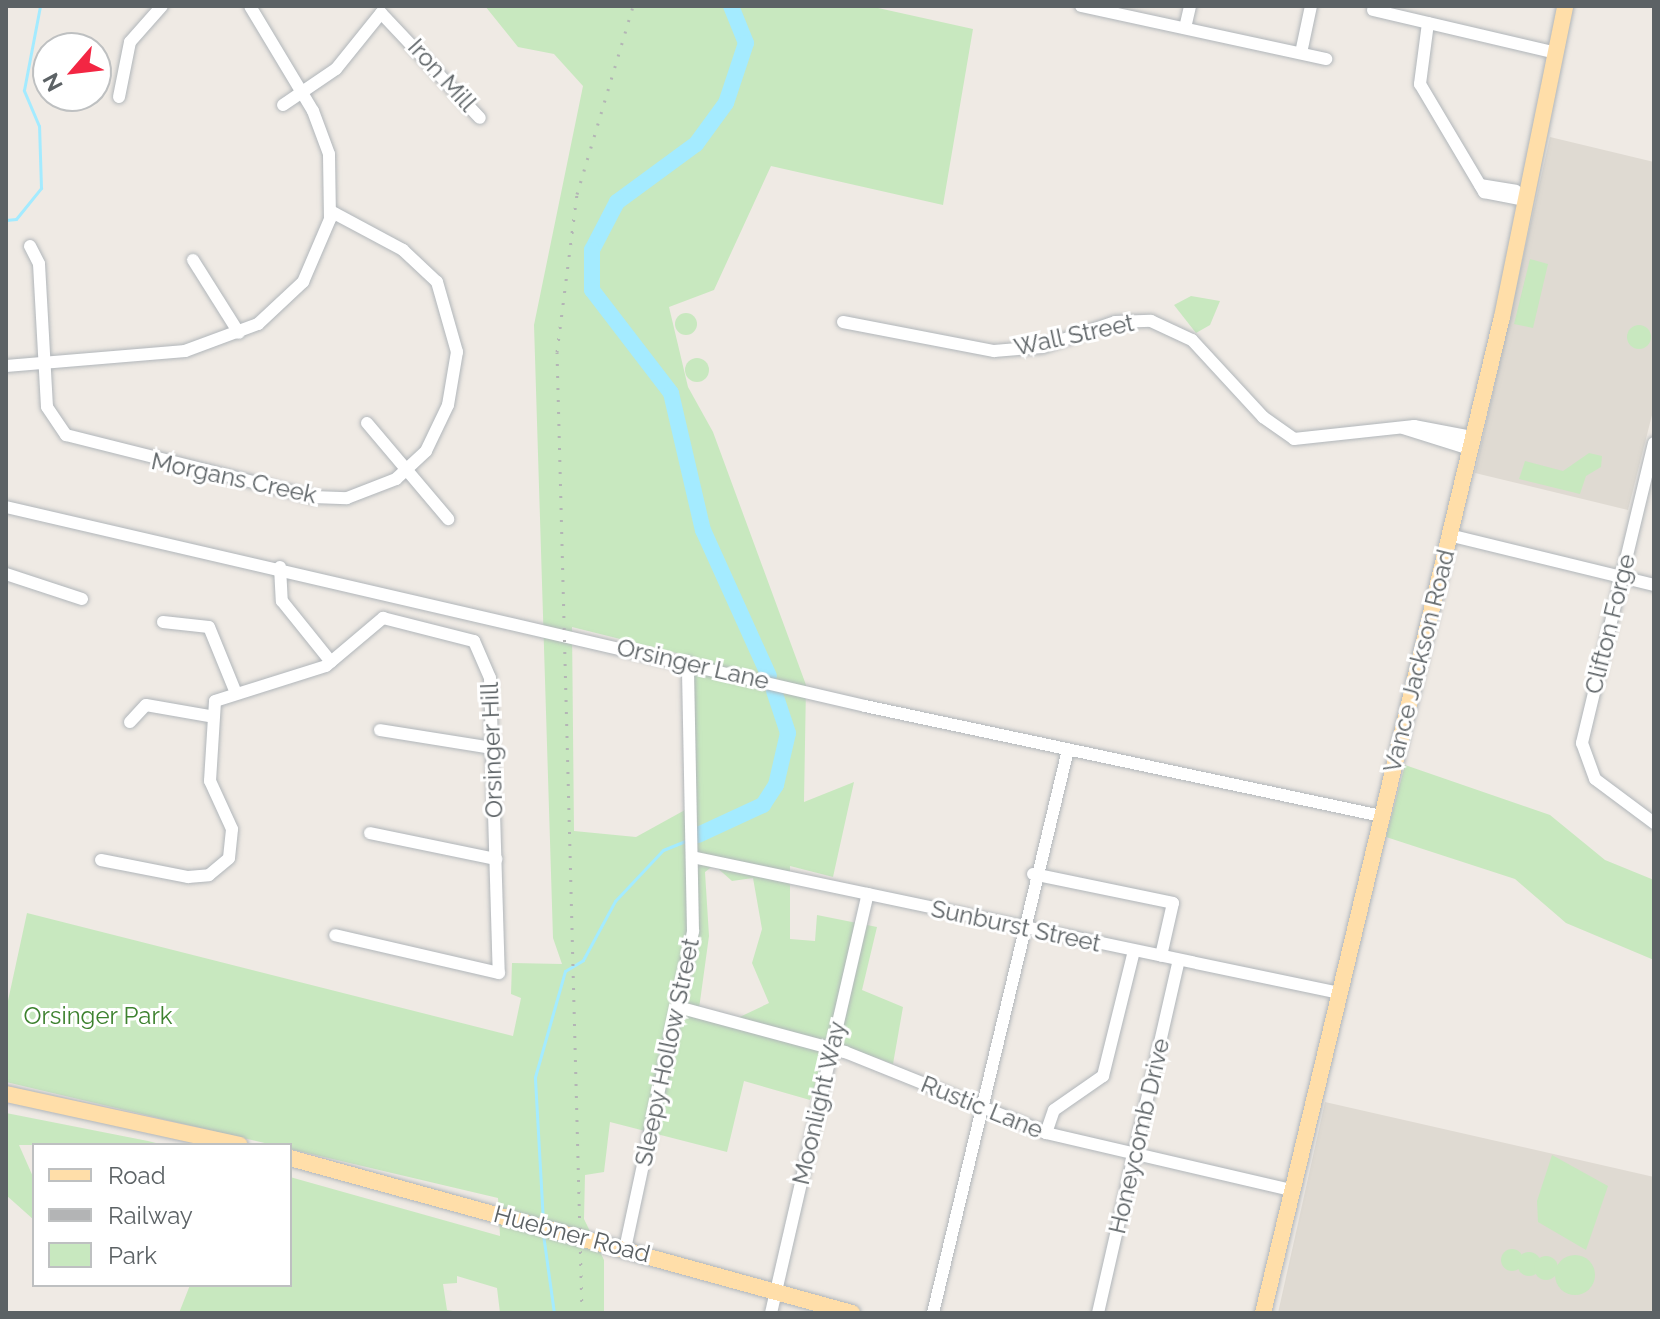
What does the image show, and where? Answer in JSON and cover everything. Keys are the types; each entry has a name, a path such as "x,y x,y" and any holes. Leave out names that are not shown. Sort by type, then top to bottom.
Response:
{"main road":[{"name":"Vance Jackson Road","path":"1263,1313 1471,443 1520,196 1565,6"},
{"path":"6,1094 230,1143"},
{"name":"Huebner Road","path":"292,1159 777,1288 852,1313"}],"street":[{"path":"119,97 130,42 162,6"},
{"path":"6,366 185,351 239,333 293,295 332,212 329,154 303,93 250,6"},
{"path":"1081,6 1326,59"},
{"path":"1185,28 1190,6"},
{"path":"1301,53 1311,6"},
{"path":"1373,10 1556,53"},
{"name":"Iron Mill","path":"303,93 336,69 381,13 480,118"},
{"path":"1428,23 1420,84 1480,185 1502,200 1520,196 1514,184 1498,187 1480,185"},
{"path":"283,105 303,93"},
{"name":"Morgans Creek","path":"30,246 39,264 44,364 52,418 81,444 325,498 367,493 407,470 426,451 448,405 457,352 452,316 437,282 413,258 332,212"},
{"path":"193,260 239,333"},
{"name":"Wall Street","path":"843,322 994,351 1042,347 1115,322 1151,321 1192,340 1263,417 1294,439 1403,428 1471,443"},
{"path":"367,423 448,519"},
{"name":"Clifton Forge","path":"1654,443 1582,759 1595,779 1654,823"},
{"name":"Orsinger Lane","path":"6,507 280,567 1068,750 1381,816"},
{"path":"1449,535 1654,585"},
{"path":"280,567 282,601 331,662"},
{"path":"6,574 82,599"},
{"name":"Orsinger Hill","path":"209,716 215,701 331,662 383,618 474,641 487,657 493,748 499,973 335,935"},
{"path":"163,622 209,627 236,693"},
{"name":"Sleepy Hollow Street","path":"625,1249 693,931 688,662"},
{"path":"101,860 188,877 209,875 229,858 232,829 210,781 209,716 146,705 130,722"},
{"path":"380,730 493,748"},
{"path":"933,1313 1033,874 1068,750"},
{"path":"370,833 496,859"},
{"name":"Sunburst Street","path":"692,857 1339,993"},
{"path":"1033,874 1173,903 1161,956"},
{"name":"Moonlight Way","path":"771,1313 868,894"},
{"path":"1046,1133 1054,1110 1103,1076 1134,951"},
{"name":"Honeycomb Drive","path":"1098,1313 1179,960"},
{"name":"Rustic Lane","path":"678,1007 832,1049 1046,1133 1291,1190"}],"shaded area":[{"path":"1550,137 1654,162 1654,407 1628,510 1475,473"},
{"path":"1325,1102 1654,1177 1654,1313 1278,1313"}],"green space":[{"name":"Orsinger Park","path":"485,6 869,6 973,29 943,205 771,166 714,290 669,307 688,387 713,432 806,685 804,802 854,782 833,877 790,866 790,939 815,941 817,915 877,927 862,990 903,1007 893,1064 829,1041 810,1100 744,1081 727,1152 610,1122 604,1172 585,1175 584,1219 604,1260 604,1313 500,1313 497,1288 457,1276 457,1283 443,1284 447,1310 465,1313 179,1313 189,1287 292,1287 292,1178 500,1236 498,1198 292,1149 292,1143 265,1143 6,1082 6,1010 27,913 513,1036 521,998 511,994 512,963 562,964 553,938 534,325 583,86 554,54 518,47","holes":["572,627 692,657 694,805 636,837 574,831","714,865 732,881 753,878 762,929 752,963 769,1003 725,1024 698,1016 709,936 705,872"]},
{"path":"1530,259 1548,264 1533,328 1514,324"},
{"path":"1191,296 1220,301 1210,325 1196,333 1174,305"},
{"path":"682,313 690,313 697,324 690,335 682,335 675,328 675,320"},
{"path":"1639,325 1650,332 1651,337 1644,348 1639,349 1628,342 1627,337 1634,326"},
{"path":"697,358 705,362 709,370 705,378 697,382 689,378 685,370 689,362"},
{"path":"1589,453 1602,456 1601,467 1586,476 1580,494 1519,479 1525,461 1563,471"},
{"path":"1405,765 1550,815 1605,860 1654,880 1654,960 1566,923 1515,879 1386,837"},
{"path":"6,1113 156,1143 19,1145 32,1174 32,1218 6,1195"},
{"path":"1552,1155 1608,1186 1586,1250 1538,1222 1537,1201"},
{"path":"1508,1249 1516,1249 1523,1260 1516,1271 1508,1271 1501,1264 1501,1256"},
{"path":"1529,1252 1537,1256 1541,1264 1537,1272 1529,1276 1521,1272 1517,1264 1521,1256"},
{"path":"1575,1255 1589,1261 1595,1275 1589,1289 1575,1295 1561,1289 1555,1275 1561,1261"},
{"path":"1546,1256 1554,1260 1558,1268 1554,1276 1546,1280 1538,1276 1534,1268 1538,1260"}],"waterway":[{"path":"6,220 16,219 41,188 39,126 24,90 40,6"},
{"path":"731,6 746,43 726,103 696,144 617,202 592,250 592,290 671,393 703,530 769,676"},
{"path":"698,835 763,805 776,785 788,733 774,691"},
{"path":"543,1222 535,1077 565,971 583,960 615,901 663,850 685,841"},
{"path":"543,1234 554,1313"}],"railway":[{"path":"582,1313 557,352 577,194 633,6"}]}
